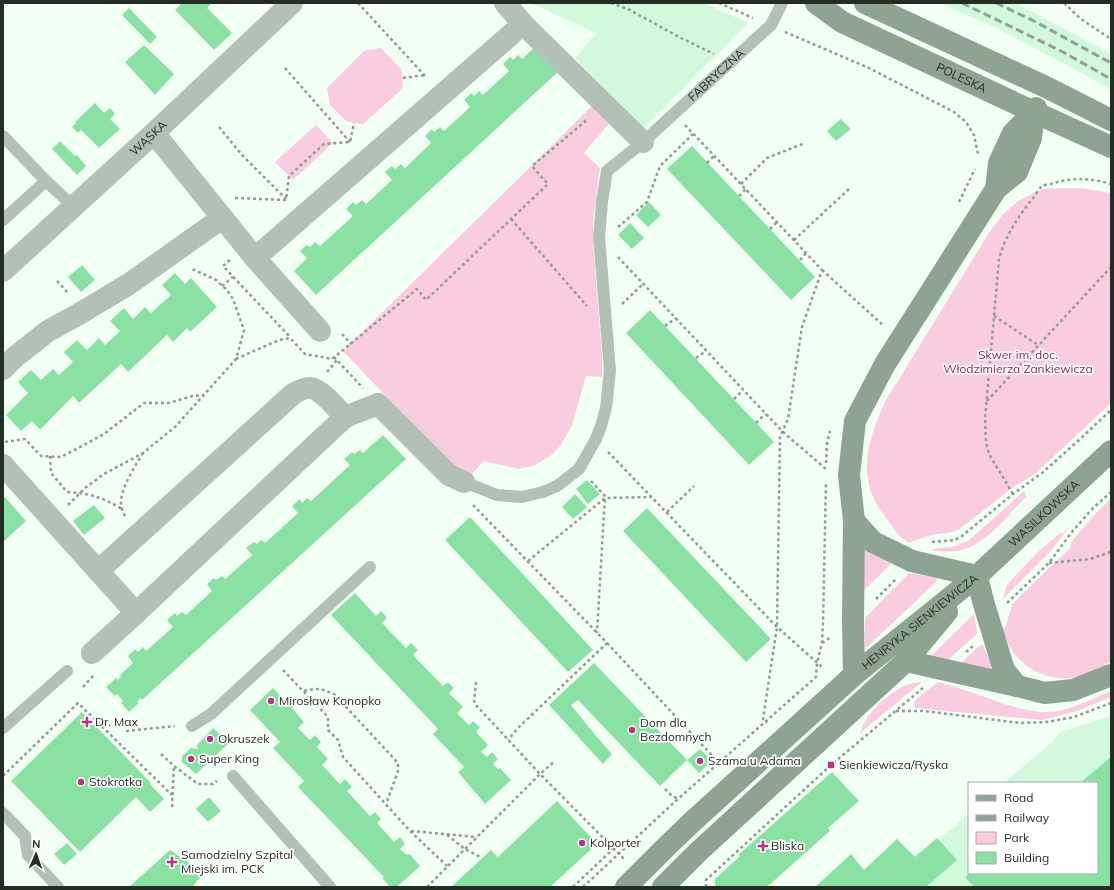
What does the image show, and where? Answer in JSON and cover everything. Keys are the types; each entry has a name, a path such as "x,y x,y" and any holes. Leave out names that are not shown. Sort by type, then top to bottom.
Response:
{"main road":[{"name":"POLESKA","path":"816,3 842,22 1111,147"},
{"path":"865,3 1046,87 1111,120"},
{"path":"854,675 854,521 848,475 855,422 884,364 996,189 1017,172 1031,138 1034,112 1046,87"},
{"name":"WASILKOWSKA","path":"977,576 1111,451"},
{"path":"854,521 873,542 912,561 977,576 1004,670 1017,686"},
{"name":"HENRYKA SIENKIEWICZA","path":"669,885 697,853 906,661 977,576"},
{"name":"HENRYKA SIENKIEWICZA","path":"626,887 692,822 854,675 977,576"},
{"path":"906,661 1045,693 1073,690 1111,675"}],"street":[{"name":"WĄSKA","path":"3,271 154,133 292,3"},
{"path":"505,3 523,24 643,142"},
{"path":"255,258 523,24"},
{"path":"154,133 255,258 320,331"},
{"path":"3,369 48,331 108,298 170,256 220,214"},
{"path":"98,571 293,394 310,388 319,392 345,417"},
{"path":"92,653 345,417 378,404 449,475 464,482"},
{"path":"3,465 136,613"}],"lane":[{"name":"FABRYCZNA","path":"579,469 596,439 601,426 606,408 610,371 601,239 602,202 607,171 675,114 771,25 782,3"},
{"path":"3,136 46,181 73,206"},
{"path":"3,220 46,181"},
{"path":"464,482 497,495 522,497 543,492 557,486 579,469"},
{"path":"192,726 212,714 370,567"},
{"path":"3,728 67,671"},
{"path":"233,776 330,887"},
{"path":"3,813 25,836 28,855 58,887"}],"path":[{"path":"358,3 443,94"},
{"path":"611,3 628,9 731,63"},
{"path":"719,3 869,68 954,112 966,122 974,135 978,154"},
{"path":"1064,3 1081,19 1111,39"},
{"path":"285,68 366,161"},
{"path":"403,78 425,75"},
{"path":"232,258 223,266 305,354 332,359 418,289 426,300 548,184 532,166 605,104"},
{"path":"675,114 822,270 885,327"},
{"path":"350,142 354,123"},
{"path":"219,127 242,155 286,200"},
{"path":"694,134 660,166 647,202 601,239 782,432 826,469"},
{"path":"286,200 289,176 324,144 350,142"},
{"path":"741,184 767,158 805,144"},
{"path":"707,163 714,156"},
{"path":"1013,494 989,454 986,442 986,402 999,259 1002,249 1007,236 1042,186 1064,180 1083,178 1111,184"},
{"path":"794,240 850,188"},
{"path":"739,196 746,189"},
{"path":"220,214 233,198 286,200"},
{"path":"511,219 606,324 643,284"},
{"path":"770,229 777,222"},
{"path":"800,260 806,252"},
{"path":"170,256 180,265 216,280 227,290 233,300 244,330 236,359"},
{"path":"986,402 1111,267"},
{"path":"771,728 763,719 777,626 780,437 788,420 802,327 822,270"},
{"path":"222,286 233,277"},
{"path":"994,316 1038,345"},
{"path":"665,326 676,318"},
{"path":"52,520 81,492 104,474 143,453 175,427 236,359 279,340 290,338"},
{"path":"696,358 706,351"},
{"path":"334,357 378,404"},
{"path":"734,399 743,390"},
{"path":"3,442 25,439 41,456 61,457 104,434 144,403 168,403 192,396 204,395"},
{"path":"930,542 955,540 959,538 1013,494 1042,473 1111,410"},
{"path":"756,423 765,414"},
{"path":"596,439 777,626 822,667"},
{"path":"141,532 124,514 120,504 123,490 133,468 143,453"},
{"path":"50,456 51,473 68,492 81,492 99,497 122,509"},
{"path":"579,469 605,496 597,633"},
{"path":"464,482 464,496 607,643 722,766"},
{"path":"667,512 694,486"},
{"path":"706,887 706,880 831,765 992,631 1002,619 1007,603 1049,563 1071,532 1111,492"},
{"path":"528,562 605,498 653,497"},
{"path":"1049,563 1090,559 1111,552"},
{"path":"508,740 518,728 607,643"},
{"path":"583,887 679,798 816,677 817,663 822,644"},
{"path":"272,658 328,717 328,730 338,740 343,757 410,831 448,866"},
{"path":"476,682 474,703 540,774 627,862"},
{"path":"303,691 316,688 335,694 398,763 398,771 386,804"},
{"path":"896,711 924,711 1020,723 1047,722 1074,717 1111,703"},
{"path":"3,776 78,704 172,795"},
{"path":"126,732 192,726"},
{"path":"161,754 198,784 213,784 227,772 233,776"},
{"path":"427,887 540,774 555,762"},
{"path":"172,807 174,766"},
{"path":"665,789 672,796 679,798 682,802"},
{"path":"410,831 477,837"},
{"path":"447,834 465,849 482,858"},
{"path":"573,887 614,848"}],"shaded area":[{"path":"530,3 705,3 748,23 642,130 575,58 596,33"},
{"path":"940,3 1016,3 1111,54 1111,90 997,28"},
{"path":"1111,716 1111,887 882,887 913,857 968,815 968,874 1098,874 1098,782 1005,782 1052,742 1061,732"}],"green space":[{"path":"381,48 401,69 403,78 402,89 363,124 346,121 330,105 327,88 364,51"},
{"path":"594,104 611,121 584,153 600,168 593,220 593,243 602,355 602,377 586,376 572,425 561,445 550,456 535,465 519,469 484,461 471,475 450,464 343,351"},
{"path":"316,125 333,143 293,180 275,162"},
{"name":"Skwer im. doc. Włodzimierza Zankiewicza","path":"1082,188 1111,193 1111,403 1036,473 1015,486 960,529 953,532 931,535 909,543 898,534 879,508 870,490 867,477 868,451 880,412 989,233 1004,213 1017,202 1043,189"},
{"path":"1023,492 1026,493 1025,495 1027,496 1010,513 1011,514 980,541 972,546 957,551 932,551 937,548 952,547 968,541"},
{"path":"1111,499 1111,662 1091,672 1070,678 1053,677 1037,672 1016,656 1008,644 1002,629 1006,626 1012,604 1070,548 1072,541 1094,515"},
{"path":"1071,525 1049,553 1003,599 1006,587 1012,579 1042,548 1060,533 1062,534"},
{"path":"857,535 880,557 891,564 862,592"},
{"path":"909,573 935,577 937,579 936,582 867,647 865,647 865,618"},
{"path":"974,614 977,634 949,659 930,657"},
{"path":"983,645 987,655 1001,675 961,663 979,646"},
{"path":"922,682 860,733 868,717 884,700 903,686"},
{"path":"938,682 1014,707 1025,710 1047,712 1063,710 1111,691 1111,697 1080,710 1043,720 915,708 914,701"}],"building":[{"path":"182,3 212,3 207,8 232,33 214,50 175,10"},
{"path":"129,8 157,37 150,44 122,15"},
{"path":"144,45 174,74 155,95 125,62"},
{"path":"536,46 559,71 316,295 294,271 307,258 300,251 307,245 310,247 315,242 320,246 353,216 346,209 353,202 356,205 362,200 366,204 392,180 385,172 388,169 392,166 395,169 401,164 405,168 431,143 425,136 432,129 434,132 440,127 444,131 470,107 464,100 471,93 474,96 479,91 483,95 509,71 503,64 510,57 513,60 518,55 522,59"},
{"path":"95,103 104,113 110,108 115,114 110,119 120,129 99,148 81,130 78,133 72,127 76,123 75,122"},
{"path":"841,119 851,129 836,141 827,131"},
{"path":"60,141 75,156 77,155 86,166 77,175 52,149"},
{"path":"692,146 815,277 791,300 667,169"},
{"path":"649,202 661,215 648,227 636,215"},
{"path":"630,223 644,238 632,249 618,235"},
{"path":"82,265 95,280 81,292 68,277"},
{"path":"175,273 185,284 191,278 217,307 190,332 187,328 173,342 167,335 128,372 121,364 79,403 73,396 40,430 32,421 21,431 6,415 28,393 18,382 31,370 41,380 53,369 59,375 73,362 64,352 77,340 87,350 99,338 105,345 120,331 110,321 124,308 133,319 145,307 151,313 171,295 162,285"},
{"path":"650,310 774,442 749,465 626,333"},
{"path":"383,435 406,459 142,700 141,698 137,702 139,703 129,712 121,703 123,701 117,694 115,696 106,687 116,678 117,680 121,677 120,675 133,663 128,656 135,649 138,652 143,647 146,651 173,627 167,620 170,617 175,613 177,616 182,612 186,615 212,591 207,584 214,578 216,580 222,576 225,579 252,555 246,548 254,542 257,544 261,540 265,543 298,513 292,506 300,499 302,503 307,498 311,501 350,465 344,459 352,452 354,454 360,450 363,453"},
{"path":"587,480 600,494 588,504 576,489"},
{"path":"575,494 587,507 573,519 562,507"},
{"path":"5,497 26,521 3,542 3,499"},
{"path":"94,505 105,518 84,535 73,521"},
{"path":"647,508 771,639 746,662 623,531"},
{"path":"470,517 593,650 568,672 445,540"},
{"path":"355,593 376,616 381,611 387,618 382,623 406,648 411,643 418,650 413,655 443,686 448,682 454,688 449,693 463,707 457,713 469,725 473,721 480,727 476,732 488,745 481,752 487,757 492,752 498,759 493,764 498,769 500,768 511,780 485,804 458,772 464,767 433,734 438,729 331,615"},
{"name":"Dom dla Bezdomnych","path":"594,663 687,760 660,786 578,700 571,705 612,754 603,764 549,705"},
{"path":"273,688 285,701 290,697 297,704 292,708 304,722 298,728 310,740 315,735 321,742 317,747 328,759 322,765 340,784 345,779 352,787 347,791 370,816 375,812 381,819 377,823 394,842 400,837 405,844 400,849 407,855 410,854 420,866 397,887 390,887 382,878 384,877 298,787 304,781 273,748 280,742 250,710"},
{"name":"Stokrotka","path":"82,712 151,783 150,784 164,799 150,812 136,797 80,852 11,781"},
{"path":"213,728 229,743 196,774 182,762 182,756 191,748 199,749 196,746"},
{"name":"Szama u Adama","path":"700,749 712,761 699,773 687,760"},
{"path":"1111,757 1111,887 974,887 965,877 969,874 1098,874 1098,782 1081,782"},
{"path":"832,772 859,801 828,828 830,831 767,887 715,887 715,879 740,856 738,855"},
{"path":"209,797 221,811 208,822 196,809"},
{"path":"557,801 597,844 550,887 451,887 491,850 498,857"},
{"path":"937,838 957,860 926,887 815,887 851,854 864,870 897,839 915,857"},
{"path":"67,843 77,854 64,865 54,854"},
{"name":"Samodzielny Szpital Miejski im. PCK","path":"170,850 205,873 193,887 129,887"}],"railway":[{"path":"962,3 1063,52 1111,79"},
{"path":"996,3 1034,21 1111,63"}],"place":[{"name":"Mirosław Konopko","path":"271,701"},
{"name":"Dr. Max","path":"87,722"},
{"name":"Dom dla Bezdomnych","path":"632,730"},
{"name":"Okruszek","path":"210,739"},
{"name":"Super King","path":"191,759"},
{"name":"Szama u Adama","path":"700,761"},
{"name":"Sienkiewicza/Ryska","path":"831,765"},
{"name":"Stokrotka","path":"81,782"},
{"name":"Kolporter","path":"582,843"},
{"name":"Bliska","path":"763,846"},
{"name":"Samodzielny Szpital Miejski im. PCK","path":"172,862"}]}
